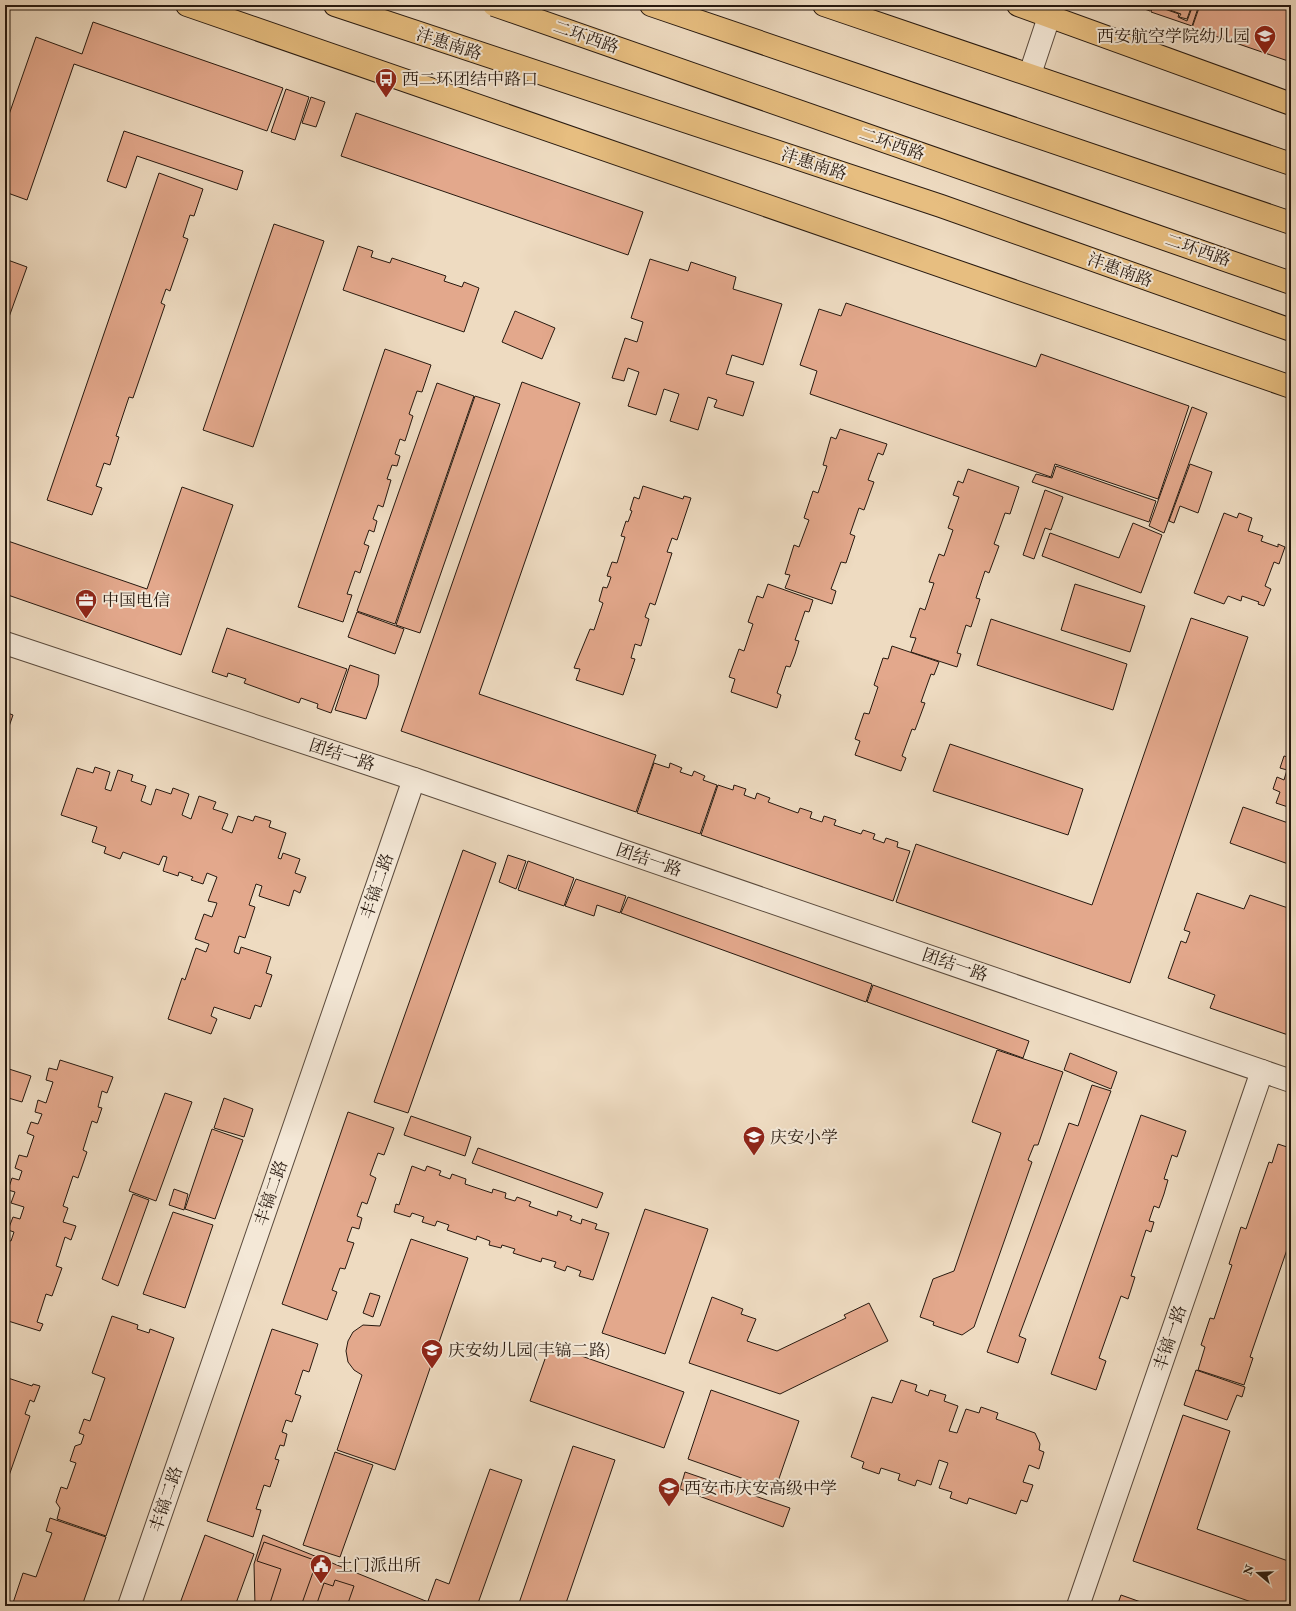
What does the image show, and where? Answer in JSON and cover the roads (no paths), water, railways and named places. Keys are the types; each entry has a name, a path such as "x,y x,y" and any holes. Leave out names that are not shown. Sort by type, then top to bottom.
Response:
{"main road":[{"path":"187,5 1291,387"},
{"name":"沣惠南路","path":"334,5 941,206 1291,330"},
{"name":"二环西路","path":"494,5 1291,283"},
{"path":"651,5 1291,224"},
{"path":"824,5 1291,164"},
{"path":"1018,5 1051,10 1291,104"}],"street":[{"path":"1030,74 1051,10"},
{"name":"团结一路","path":"5,643 414,779 1291,1081"},
{"name":"丰镐二路","path":"129,1606 414,779"},
{"name":"丰镐一路","path":"1078,1606 1262,1071"}],"place":[{"name":"西安航空学院幼儿园","path":"1265,56"},
{"name":"西二环团结中路口","path":"386,98"},
{"name":"中国电信","path":"86,620"},
{"name":"庆安小学","path":"754,1156"},
{"name":"庆安幼儿园(丰镐二路)","path":"432,1370"},
{"name":"西安市庆安高级中学","path":"669,1508"},
{"name":"土门派出所","path":"321,1584"}]}
